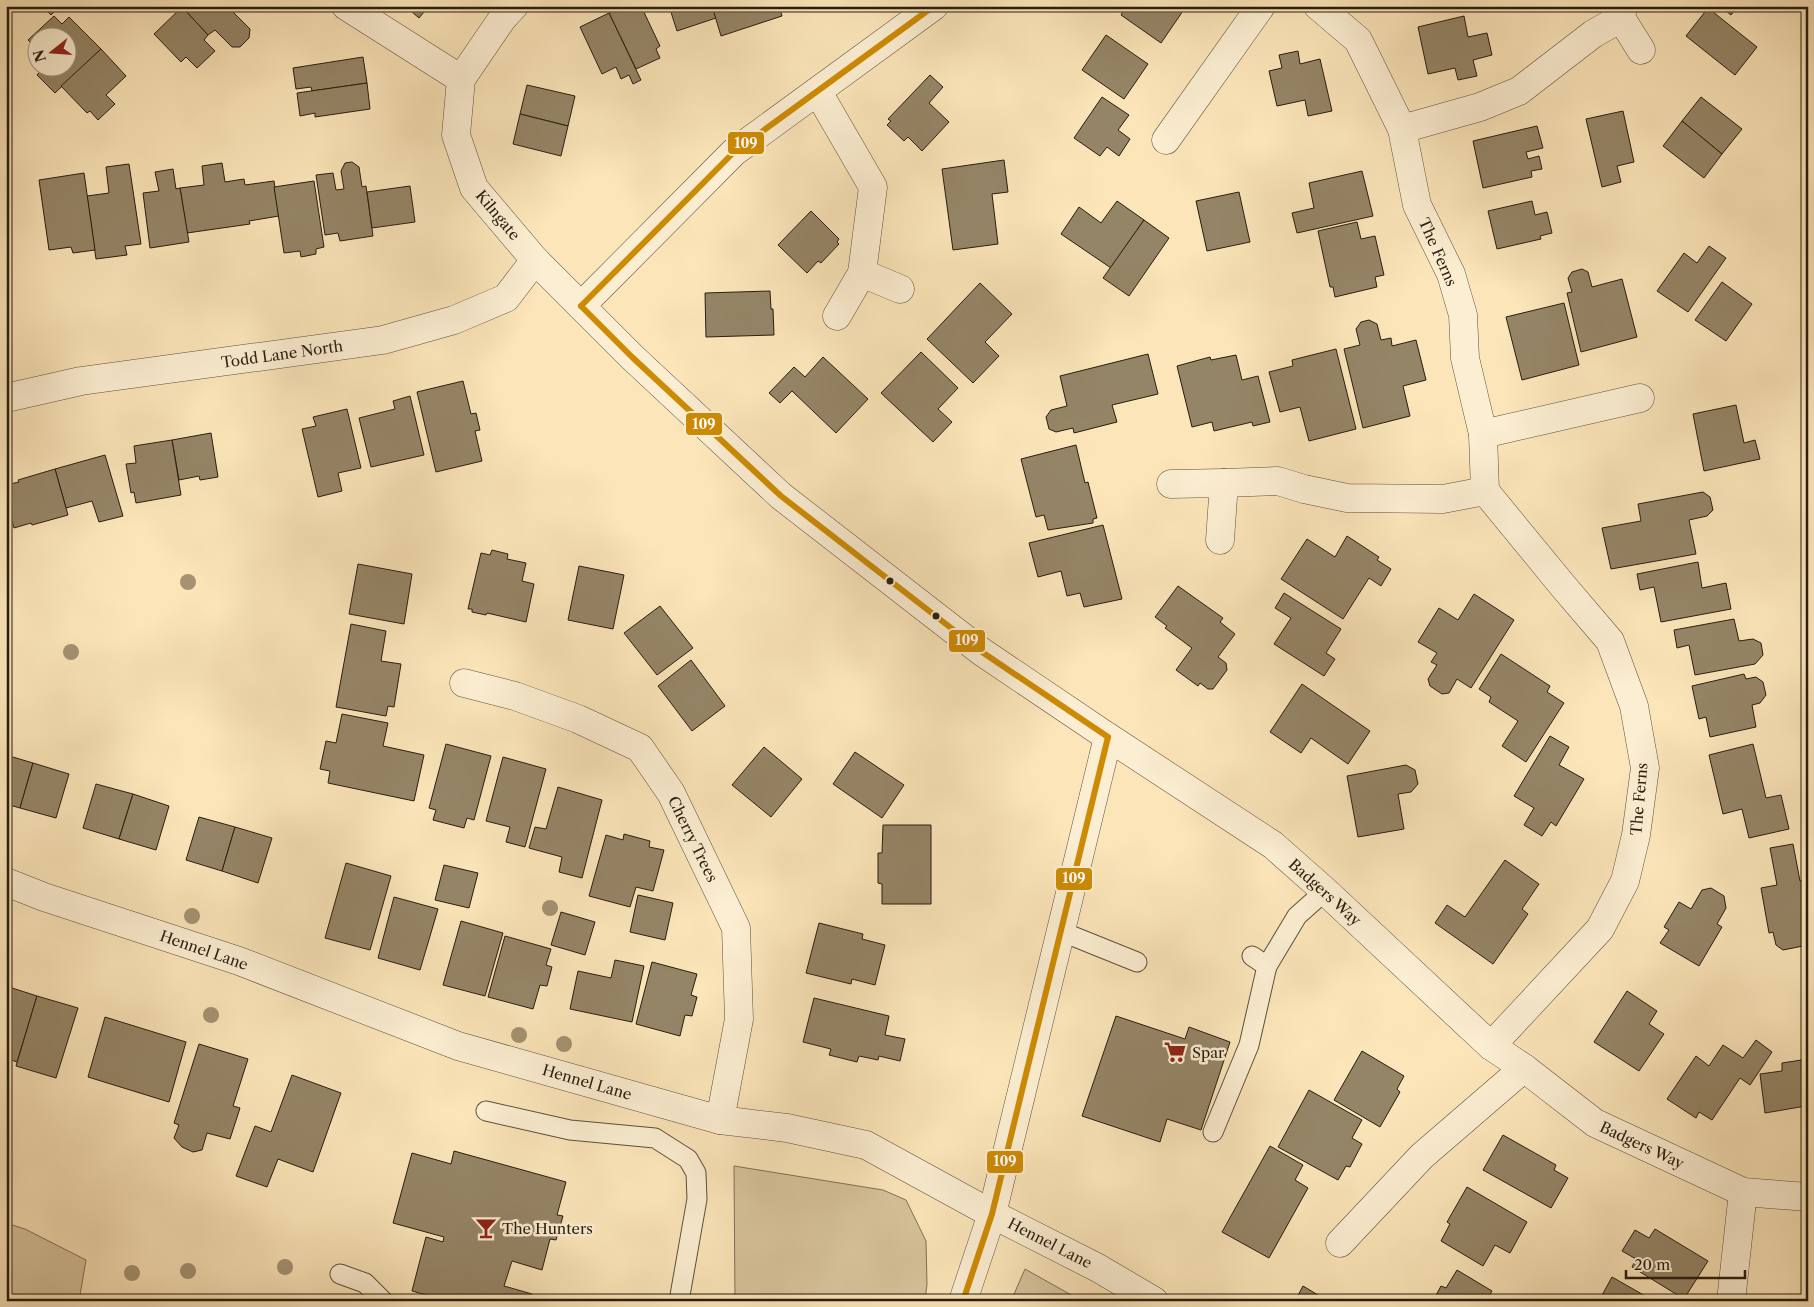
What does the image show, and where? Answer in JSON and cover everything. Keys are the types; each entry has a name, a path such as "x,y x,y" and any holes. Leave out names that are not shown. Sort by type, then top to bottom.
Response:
{"street":[{"path":"346,6 460,80 502,19 514,6"},
{"path":"581,306 734,152 934,6"},
{"path":"1166,140 1261,6"},
{"name":"The Ferns","path":"1318,6 1358,40 1402,129 1417,204 1451,274 1463,315 1465,358 1483,434 1486,491 1610,641 1634,706 1645,768 1636,835 1625,881 1600,929 1491,1046"},
{"path":"1402,129 1480,107 1519,91 1622,12 1641,50"},
{"name":"Kilngate","path":"460,80 456,135 474,188 535,260 581,306"},
{"path":"818,92 873,187 862,274 837,316"},
{"name":"Todd Lane North","path":"6,398 82,381 383,340 454,320 506,298 535,260"},
{"path":"862,274 900,289"},
{"name":"Badgers Way","path":"581,306 632,357 781,496 982,652 1108,738 1273,845 1491,1046 1524,1068 1595,1123 1743,1192 1808,1197"},
{"path":"1483,434 1640,398"},
{"path":"1171,484 1278,481 1347,498 1443,499 1486,491"},
{"path":"1220,540 1224,482"},
{"name":"Cherry Trees","path":"464,683 515,696 578,719 640,748 671,793 736,928 740,1019 720,1120"},
{"path":"963,1301 992,1214 1108,738"},
{"name":"Hennel Lane","path":"6,882 239,961 458,1046 720,1120 788,1128 866,1145 992,1214 1098,1268 1154,1301"},
{"path":"1340,1243 1422,1156 1524,1068"},
{"path":"1731,1301 1743,1192"}],"lane":[{"path":"1213,1132 1249,1045 1260,961 1297,916 1325,891"},
{"path":"1060,931 1137,962"},
{"path":"486,1110 570,1130 655,1138 688,1158 696,1173 697,1199 678,1301"},
{"path":"340,1274 366,1283 383,1301"}],"shaded area":[{"path":"734,1166 883,1190 906,1200 926,1241 927,1284 925,1301 735,1301"},
{"path":"6,1223 25,1229 86,1260 79,1301 6,1301"},
{"path":"1025,1269 1082,1301 1011,1301"}],"building":[{"path":"42,6 60,6 51,15"},
{"path":"183,6 234,6 236,8 233,12 250,29 249,38 240,47 232,47 215,30 208,35"},
{"path":"405,6 429,6 419,18"},
{"path":"624,6 641,6 660,46 656,49 660,58 636,69 609,13"},
{"path":"669,6 712,6 716,18 677,31"},
{"path":"712,6 779,6 782,16 721,36"},
{"path":"1126,6 1183,6 1185,8 1161,43 1121,15"},
{"path":"1720,6 1738,6 1731,15"},
{"path":"182,7 208,35 204,40 215,51 197,68 186,57 181,62 154,34"},
{"path":"1708,8 1757,47 1735,75 1686,36"},
{"path":"609,13 641,80 633,84 629,75 621,79 616,67 602,74 580,27"},
{"path":"54,16 62,24 69,17 101,49 78,71 78,28 41,28"},
{"path":"1464,16 1468,37 1487,33 1492,55 1473,60 1477,76 1458,80 1455,68 1428,74 1418,27"},
{"path":"1106,35 1148,64 1124,99 1082,70"},
{"path":"101,49 126,76 106,95 115,104 98,120 90,111 87,113 61,86 70,78 78,78 78,70"},
{"path":"1298,51 1300,64 1320,59 1332,111 1308,116 1305,100 1277,106 1269,71 1282,68 1279,55"},
{"path":"363,57 367,83 312,91 311,87 296,89 293,68"},
{"path":"930,75 943,87 929,103 949,122 922,151 908,137 904,141 887,125 891,121 888,119"},
{"path":"40,78 71,78 55,93"},
{"path":"367,83 370,109 315,117 315,113 300,116 297,93"},
{"path":"527,85 575,96 568,126 520,114"},
{"path":"1102,97 1129,115 1118,130 1130,139 1119,156 1107,147 1100,156 1074,138"},
{"path":"1701,97 1742,129 1722,154 1682,121"},
{"path":"1623,111 1634,162 1617,166 1621,182 1602,187 1586,119"},
{"path":"520,114 568,126 561,156 513,144"},
{"path":"1682,121 1722,154 1704,178 1663,146"},
{"path":"1537,126 1543,148 1526,152 1528,159 1539,156 1542,169 1531,171 1532,177 1483,188 1473,141"},
{"path":"1004,160 1008,192 992,194 998,244 953,250 942,169"},
{"path":"352,162 359,167 362,187 366,186 373,236 340,241 338,233 325,235 316,175 333,173 336,190 344,189 341,171 345,163"},
{"path":"222,163 225,182 244,179 245,185 274,181 279,216 249,221 250,224 187,233 180,188 204,185 202,166"},
{"path":"129,164 141,244 125,246 127,255 96,259 87,196 109,193 106,167"},
{"path":"173,169 176,189 180,188 189,242 150,248 143,193 159,191 155,172"},
{"path":"1362,171 1373,216 1297,233 1292,213 1314,208 1309,183"},
{"path":"84,173 95,250 73,253 71,247 49,250 39,180"},
{"path":"314,181 324,247 316,249 316,254 301,257 300,251 284,253 274,187"},
{"path":"410,186 415,222 372,228 367,192"},
{"path":"1239,192 1250,242 1207,251 1196,201"},
{"path":"1117,201 1144,220 1111,268 1061,234 1079,207 1101,223"},
{"path":"1532,201 1535,215 1547,212 1552,233 1540,236 1541,239 1497,249 1488,211"},
{"path":"811,211 839,239 837,242 839,244 821,263 818,261 807,273 778,245"},
{"path":"1144,220 1169,238 1129,296 1103,278"},
{"path":"1357,222 1361,239 1375,236 1384,275 1375,277 1377,287 1335,297 1333,287 1330,287 1318,231"},
{"path":"1709,246 1726,258 1688,312 1657,291 1684,253 1697,263"},
{"path":"1582,269 1588,272 1592,287 1622,279 1637,337 1581,352 1567,293 1572,292 1568,278 1572,272"},
{"path":"1722,282 1752,304 1726,341 1695,320"},
{"path":"980,283 1012,314 985,342 999,356 973,383 927,339"},
{"path":"770,291 774,335 706,337 705,293"},
{"path":"1564,303 1579,365 1522,380 1506,317"},
{"path":"1369,320 1377,324 1381,340 1391,338 1392,346 1416,340 1426,380 1403,386 1410,416 1363,428 1344,349 1360,345 1356,329 1361,322"},
{"path":"1336,349 1356,429 1309,441 1300,407 1280,412 1269,372 1293,366 1292,360"},
{"path":"921,352 958,388 938,409 952,422 933,442 881,393"},
{"path":"1148,354 1158,394 1112,405 1117,422 1074,433 1073,428 1056,432 1049,429 1046,417 1051,410 1067,406 1060,376"},
{"path":"1236,355 1242,380 1258,376 1270,422 1253,426 1252,422 1214,431 1212,422 1192,427 1177,366 1210,357 1211,360"},
{"path":"823,357 868,399 836,433 792,391 780,403 769,393 794,367 805,377"},
{"path":"463,381 471,414 476,413 480,430 475,431 482,461 436,472 417,392"},
{"path":"410,396 424,455 371,467 359,418 395,409 393,401"},
{"path":"1736,405 1744,443 1755,440 1760,459 1704,471 1693,414"},
{"path":"347,409 361,468 338,473 342,491 318,497 302,429 316,426 313,417"},
{"path":"211,433 218,477 200,480 199,476 179,480 172,440"},
{"path":"172,440 181,495 136,503 134,492 131,493 126,464 136,463 134,446"},
{"path":"1076,445 1085,483 1088,482 1097,518 1093,519 1093,523 1048,530 1044,515 1036,517 1021,459"},
{"path":"105,455 123,516 99,522 92,501 66,508 55,469"},
{"path":"55,469 68,515 14,528 6,499 6,485"},
{"path":"1703,492 1710,497 1713,510 1707,516 1689,520 1696,554 1611,569 1602,528 1641,521 1638,504"},
{"path":"1103,525 1122,599 1084,607 1080,593 1067,596 1061,571 1038,577 1029,543"},
{"path":"1347,536 1379,557 1377,560 1391,569 1381,586 1369,578 1343,619 1281,579 1307,539 1335,557"},
{"path":"492,550 508,554 507,559 526,563 522,581 534,584 526,622 487,613 486,615 472,612 472,609 468,609 481,553 490,555"},
{"path":"1698,562 1702,588 1726,583 1731,609 1661,622 1654,587 1640,590 1637,574"},
{"path":"358,564 412,574 404,624 349,614"},
{"path":"579,566 624,575 613,629 568,620"},
{"path":"1178,586 1223,618 1220,622 1235,634 1218,657 1226,663 1227,670 1213,689 1208,689 1200,683 1198,686 1176,670 1192,648 1165,628 1167,626 1155,617"},
{"path":"1284,593 1341,629 1326,653 1335,659 1324,676 1274,644 1291,618 1275,608"},
{"path":"1474,594 1514,620 1471,688 1457,679 1449,693 1442,694 1430,686 1428,679 1437,665 1431,662 1437,653 1418,642 1439,608 1458,620"},
{"path":"660,606 693,648 657,675 624,633"},
{"path":"1734,619 1739,641 1753,639 1761,643 1763,655 1755,664 1695,675 1689,645 1677,648 1674,630"},
{"path":"351,624 386,631 381,661 401,664 394,707 388,706 386,716 336,707"},
{"path":"1501,654 1550,686 1547,692 1564,703 1526,762 1502,746 1518,721 1489,702 1491,697 1479,689"},
{"path":"691,660 725,706 692,731 658,686"},
{"path":"1744,674 1746,679 1756,677 1763,682 1766,695 1760,703 1752,705 1756,727 1710,737 1706,717 1699,719 1692,686"},
{"path":"1302,684 1370,731 1348,764 1311,738 1301,753 1270,732"},
{"path":"342,714 388,723 383,746 424,755 414,801 328,783 330,771 320,769 326,741 336,743"},
{"path":"1550,736 1569,747 1559,765 1584,779 1556,826 1551,822 1542,836 1524,825 1534,808 1514,796"},
{"path":"446,744 491,756 474,820 467,818 464,828 433,820 436,810 429,808"},
{"path":"1753,744 1766,798 1781,795 1789,829 1749,838 1742,809 1723,814 1709,755"},
{"path":"764,747 802,779 771,817 732,785"},
{"path":"855,752 904,785 882,818 833,784"},
{"path":"6,755 33,763 20,808 6,804"},
{"path":"503,757 546,769 525,847 506,842 510,827 486,821"},
{"path":"33,763 69,774 56,818 20,808"},
{"path":"1406,765 1415,770 1418,784 1411,792 1398,794 1404,829 1358,837 1347,776"},
{"path":"96,784 133,794 119,839 83,828"},
{"path":"558,787 602,800 582,878 559,872 562,857 529,848 535,827 546,829"},
{"path":"133,794 169,806 156,850 119,839"},
{"path":"199,817 235,827 222,871 186,860"},
{"path":"883,825 931,825 931,904 882,904 882,884 878,883 878,853 882,853"},
{"path":"235,827 272,838 258,883 222,871"},
{"path":"624,834 650,841 649,847 664,850 653,891 636,887 630,907 589,896 606,835 623,840"},
{"path":"1793,844 1800,881 1808,880 1808,945 1783,950 1776,945 1773,932 1769,933 1761,888 1777,885 1770,848"},
{"path":"1505,860 1539,884 1522,909 1528,914 1493,964 1435,923 1447,905 1465,917"},
{"path":"346,863 391,876 370,950 325,938"},
{"path":"444,865 478,873 469,908 435,900"},
{"path":"1711,888 1724,896 1726,908 1717,924 1722,927 1699,966 1660,943 1669,930 1664,927 1679,902 1691,909 1702,890"},
{"path":"638,895 673,903 665,940 630,932"},
{"path":"394,897 438,909 420,970 378,958"},
{"path":"561,912 595,922 585,955 551,945"},
{"path":"461,921 503,933 485,996 443,985"},
{"path":"819,923 863,934 862,939 885,945 875,985 852,979 851,984 806,973"},
{"path":"505,936 551,949 546,965 552,967 547,986 540,985 533,1009 488,997"},
{"path":"615,960 644,966 632,1022 570,1009 578,971 611,978"},
{"path":"652,962 697,974 691,995 697,997 692,1016 685,1015 680,1036 636,1024"},
{"path":"6,986 37,996 17,1062 6,1058"},
{"path":"1627,991 1657,1011 1649,1024 1664,1034 1639,1071 1594,1042"},
{"path":"37,996 78,1008 56,1078 16,1066"},
{"path":"814,998 889,1016 885,1035 905,1039 900,1061 879,1056 878,1060 859,1056 857,1062 829,1055 831,1049 803,1042"},
{"path":"1116,1016 1185,1039 1189,1027 1230,1042 1201,1130 1167,1119 1160,1142 1082,1116"},
{"path":"105,1017 186,1042 169,1102 88,1077"},
{"path":"1756,1040 1772,1052 1750,1085 1740,1078 1712,1120 1699,1112 1696,1118 1667,1099 1696,1056 1709,1066 1723,1045 1743,1058"},
{"path":"199,1044 248,1059 233,1106 240,1108 230,1139 207,1133 202,1150 193,1152 182,1147 174,1138 179,1125 174,1123"},
{"path":"1362,1051 1404,1076 1397,1089 1400,1092 1380,1127 1334,1100"},
{"path":"1808,1059 1808,1114 1806,1106 1765,1113 1760,1074 1782,1071 1782,1063"},
{"path":"292,1075 341,1093 313,1172 278,1159 267,1187 236,1176 255,1126 271,1132"},
{"path":"1309,1090 1362,1120 1352,1138 1362,1144 1350,1167 1346,1166 1338,1180 1278,1147"},
{"path":"1503,1135 1556,1165 1554,1170 1568,1178 1551,1208 1483,1170"},
{"path":"1270,1146 1303,1165 1295,1180 1308,1188 1269,1258 1222,1232"},
{"name":"The Hunters","path":"454,1151 566,1182 557,1215 563,1216 556,1240 550,1239 542,1270 512,1261 504,1286 532,1294 531,1301 448,1301 412,1291 426,1237 443,1242 444,1237 393,1223 412,1153 451,1164"},
{"path":"1467,1187 1527,1222 1510,1253 1495,1245 1483,1266 1441,1241 1450,1224 1447,1222"},
{"path":"1655,1229 1708,1261 1684,1299 1632,1267 1636,1259 1622,1251 1635,1230 1649,1238"},
{"path":"1457,1270 1492,1291 1486,1301 1433,1301 1441,1286 1446,1288"},
{"path":"1612,1277 1654,1301 1608,1301 1601,1297"},
{"path":"1303,1286 1328,1301 1295,1301"}],"transit line":[{"name":"109","path":"581,306 734,152 934,6"},
{"name":"109","path":"581,306 632,357 781,496 982,652 1108,737"},
{"name":"109","path":"963,1301 992,1214 1108,737"}],"place":[{"name":"Spar","path":"1175,1052"},
{"name":"The Hunters","path":"486,1228"}]}
